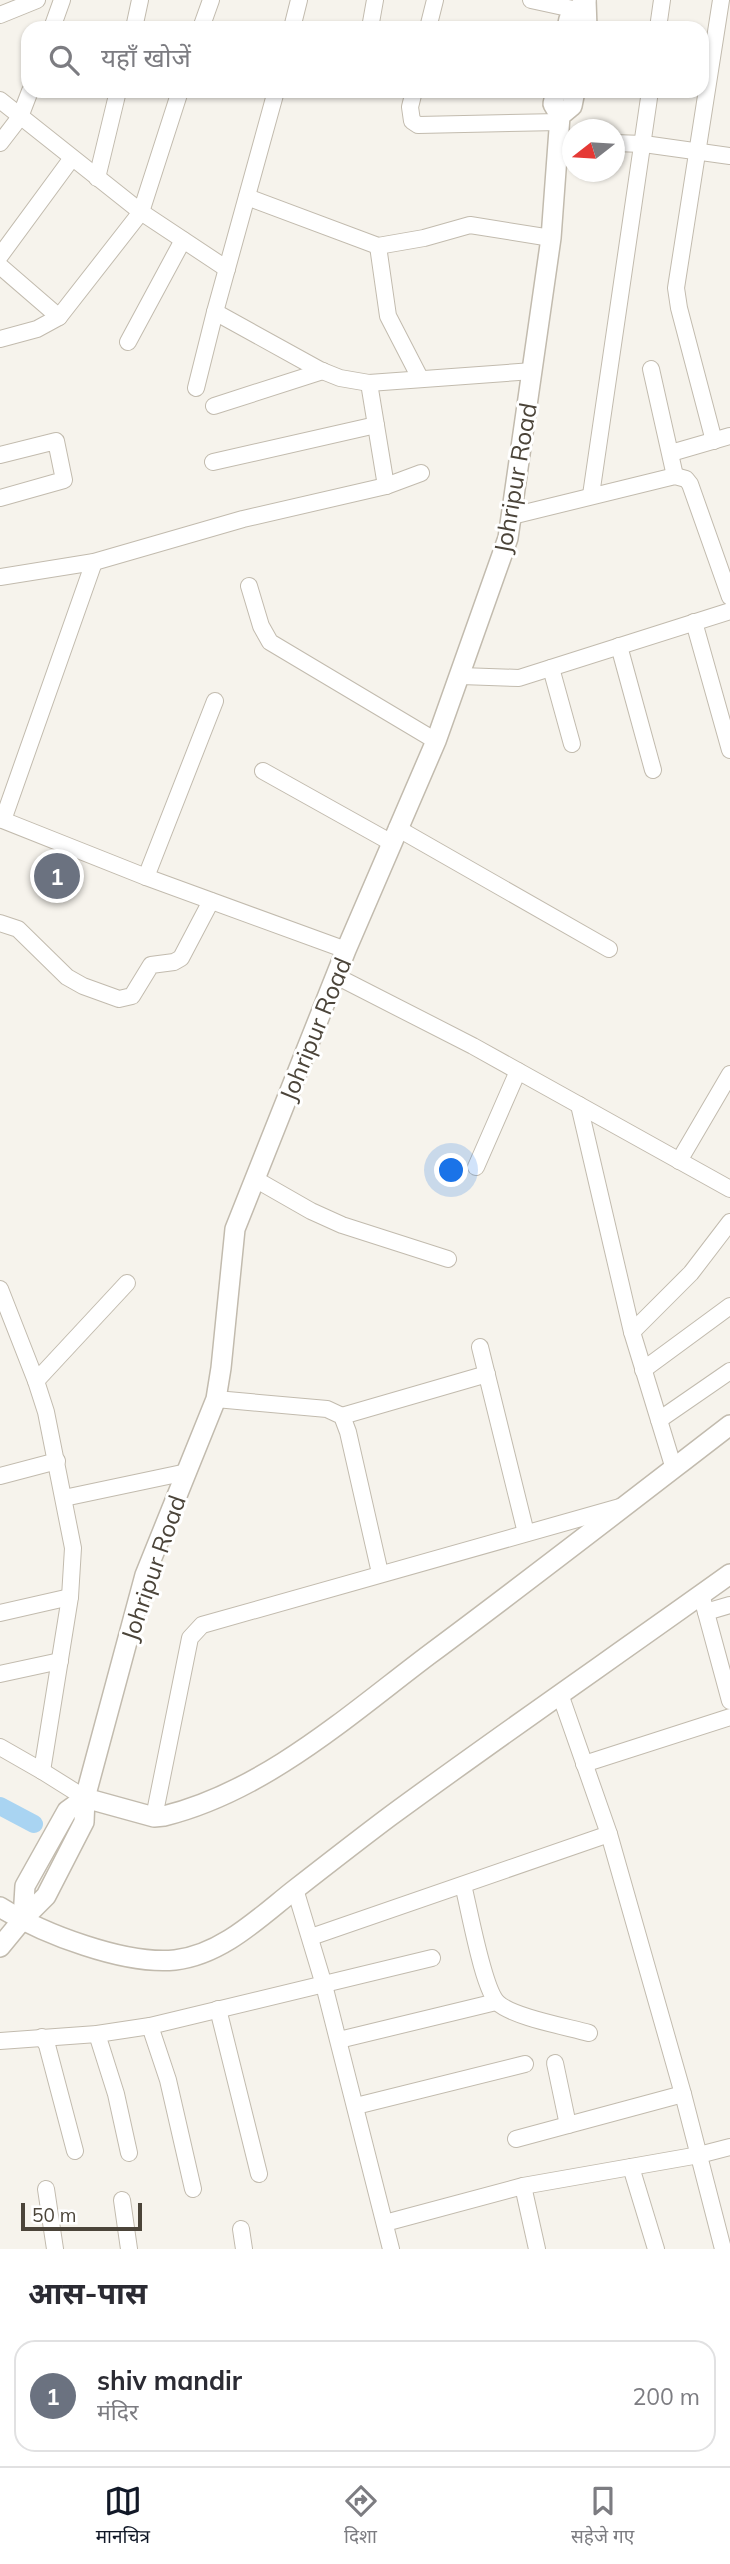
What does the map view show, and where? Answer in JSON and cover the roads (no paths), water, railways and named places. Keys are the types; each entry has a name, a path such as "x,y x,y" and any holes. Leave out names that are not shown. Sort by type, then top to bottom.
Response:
{"street":[{"path":"0,15 37,0"},
{"path":"54,21 62,0"},
{"path":"136,21 140,0"},
{"path":"204,21 211,0"},
{"path":"371,21 375,0"},
{"path":"430,21 435,0"},
{"path":"531,0 583,3"},
{"path":"659,21 662,0"},
{"path":"709,79 721,0"},
{"path":"293,21 297,1"},
{"path":"569,21 583,3"},
{"path":"583,3 586,21"},
{"path":"0,143 20,117 27,98"},
{"path":"97,178 116,98"},
{"path":"0,339 37,329 59,317 141,212 178,98"},
{"path":"196,388 274,98"},
{"path":"413,98 411,116 412,121 418,125 562,130"},
{"path":"554,98 553,104 562,127"},
{"name":"Johripur Road","path":"567,119 574,98"},
{"path":"591,495 649,98"},
{"path":"706,98 676,288 714,441"},
{"path":"0,100 141,212 228,269"},
{"name":"Johripur Road","path":"0,1947 46,1896 84,1822 85,1798 145,1575 216,1399 235,1229 346,950 436,741 508,538 533,372 562,139"},
{"path":"625,143 730,156"},
{"path":"0,256 72,158"},
{"path":"247,197 379,246 424,238 471,225 551,238"},
{"path":"128,342 183,240"},
{"path":"379,246 388,316 420,378"},
{"path":"0,266 59,317"},
{"path":"215,312 340,378 369,383 533,372"},
{"path":"651,369 675,476"},
{"path":"214,406 323,371"},
{"path":"369,383 386,486"},
{"path":"213,462 376,425"},
{"path":"671,453 730,436"},
{"path":"0,456 56,440 64,480 0,498"},
{"path":"0,576 94,562 243,519 386,486 421,473"},
{"path":"512,516 675,476 685,479 690,484 723,554 730,597"},
{"path":"94,562 1,819 146,877 346,950"},
{"path":"249,586 261,626 270,642 436,741"},
{"path":"461,676 519,678 730,611"},
{"path":"694,622 730,750"},
{"path":"619,646 653,770"},
{"path":"551,668 572,744"},
{"path":"146,877 215,701"},
{"path":"263,771 395,836 609,949"},
{"path":"0,923 18,929 66,977 119,999 132,996 151,965 174,962 181,958 211,901"},
{"path":"336,976 518,1071 730,1189"},
{"path":"476,1167 518,1071"},
{"path":"679,1161 730,1074"},
{"path":"579,1105 632,1332 674,1469"},
{"path":"255,1179 311,1211 342,1225 448,1259"},
{"path":"632,1332 691,1273 730,1222"},
{"path":"36,1381 127,1283"},
{"path":"0,1289 36,1381 57,1461 73,1548 70,1597 43,1770"},
{"path":"643,1370 730,1306"},
{"path":"480,1347 526,1533"},
{"path":"659,1420 730,1371"},
{"path":"216,1399 327,1409 342,1416 487,1374"},
{"path":"342,1416 380,1573"},
{"path":"0,1748 43,1770 85,1798 154,1817 173,1814 225,1793 285,1760 337,1725 730,1425"},
{"path":"0,1476 57,1461"},
{"path":"64,1498 187,1472"},
{"path":"154,1817 190,1638 194,1631 211,1621 626,1505"},
{"path":"0,1907 49,1932 115,1953 144,1959 177,1960 207,1950 239,1934 387,1818 560,1694 703,1603 730,1574"},
{"path":"0,1613 70,1597"},
{"path":"703,1603 730,1605"},
{"path":"703,1603 726,1674 730,1701"},
{"path":"0,1674 60,1661"},
{"path":"560,1694 610,1834 683,2094 723,2249"},
{"path":"584,1764 730,1717"},
{"path":"23,1919 24,1886 66,1811 85,1798"},
{"path":"311,1937 610,1834"},
{"path":"463,1885 484,1972 496,2002 509,2010 589,2033"},
{"path":"296,1889 339,2040 391,2249"},
{"path":"0,2042 97,2034 150,2026 432,1958"},
{"path":"339,2040 496,2002"},
{"path":"218,2009 259,2174"},
{"path":"150,2026 168,2080 193,2189"},
{"path":"97,2034 116,2094 129,2153"},
{"path":"42,2037 47,2045 75,2151"},
{"path":"555,2063 569,2125"},
{"path":"356,2106 525,2064"},
{"path":"516,2139 683,2094"},
{"path":"385,2223 523,2186 699,2155 730,2147"},
{"path":"631,2167 656,2249"},
{"path":"523,2186 537,2249"},
{"path":"47,2189 55,2249"},
{"path":"122,2200 129,2249"},
{"path":"241,2229 244,2249"}],"waterway":[{"path":"0,1806 34,1824"}],"place":[{"name":"shiv mandir","path":"57,876"}]}
